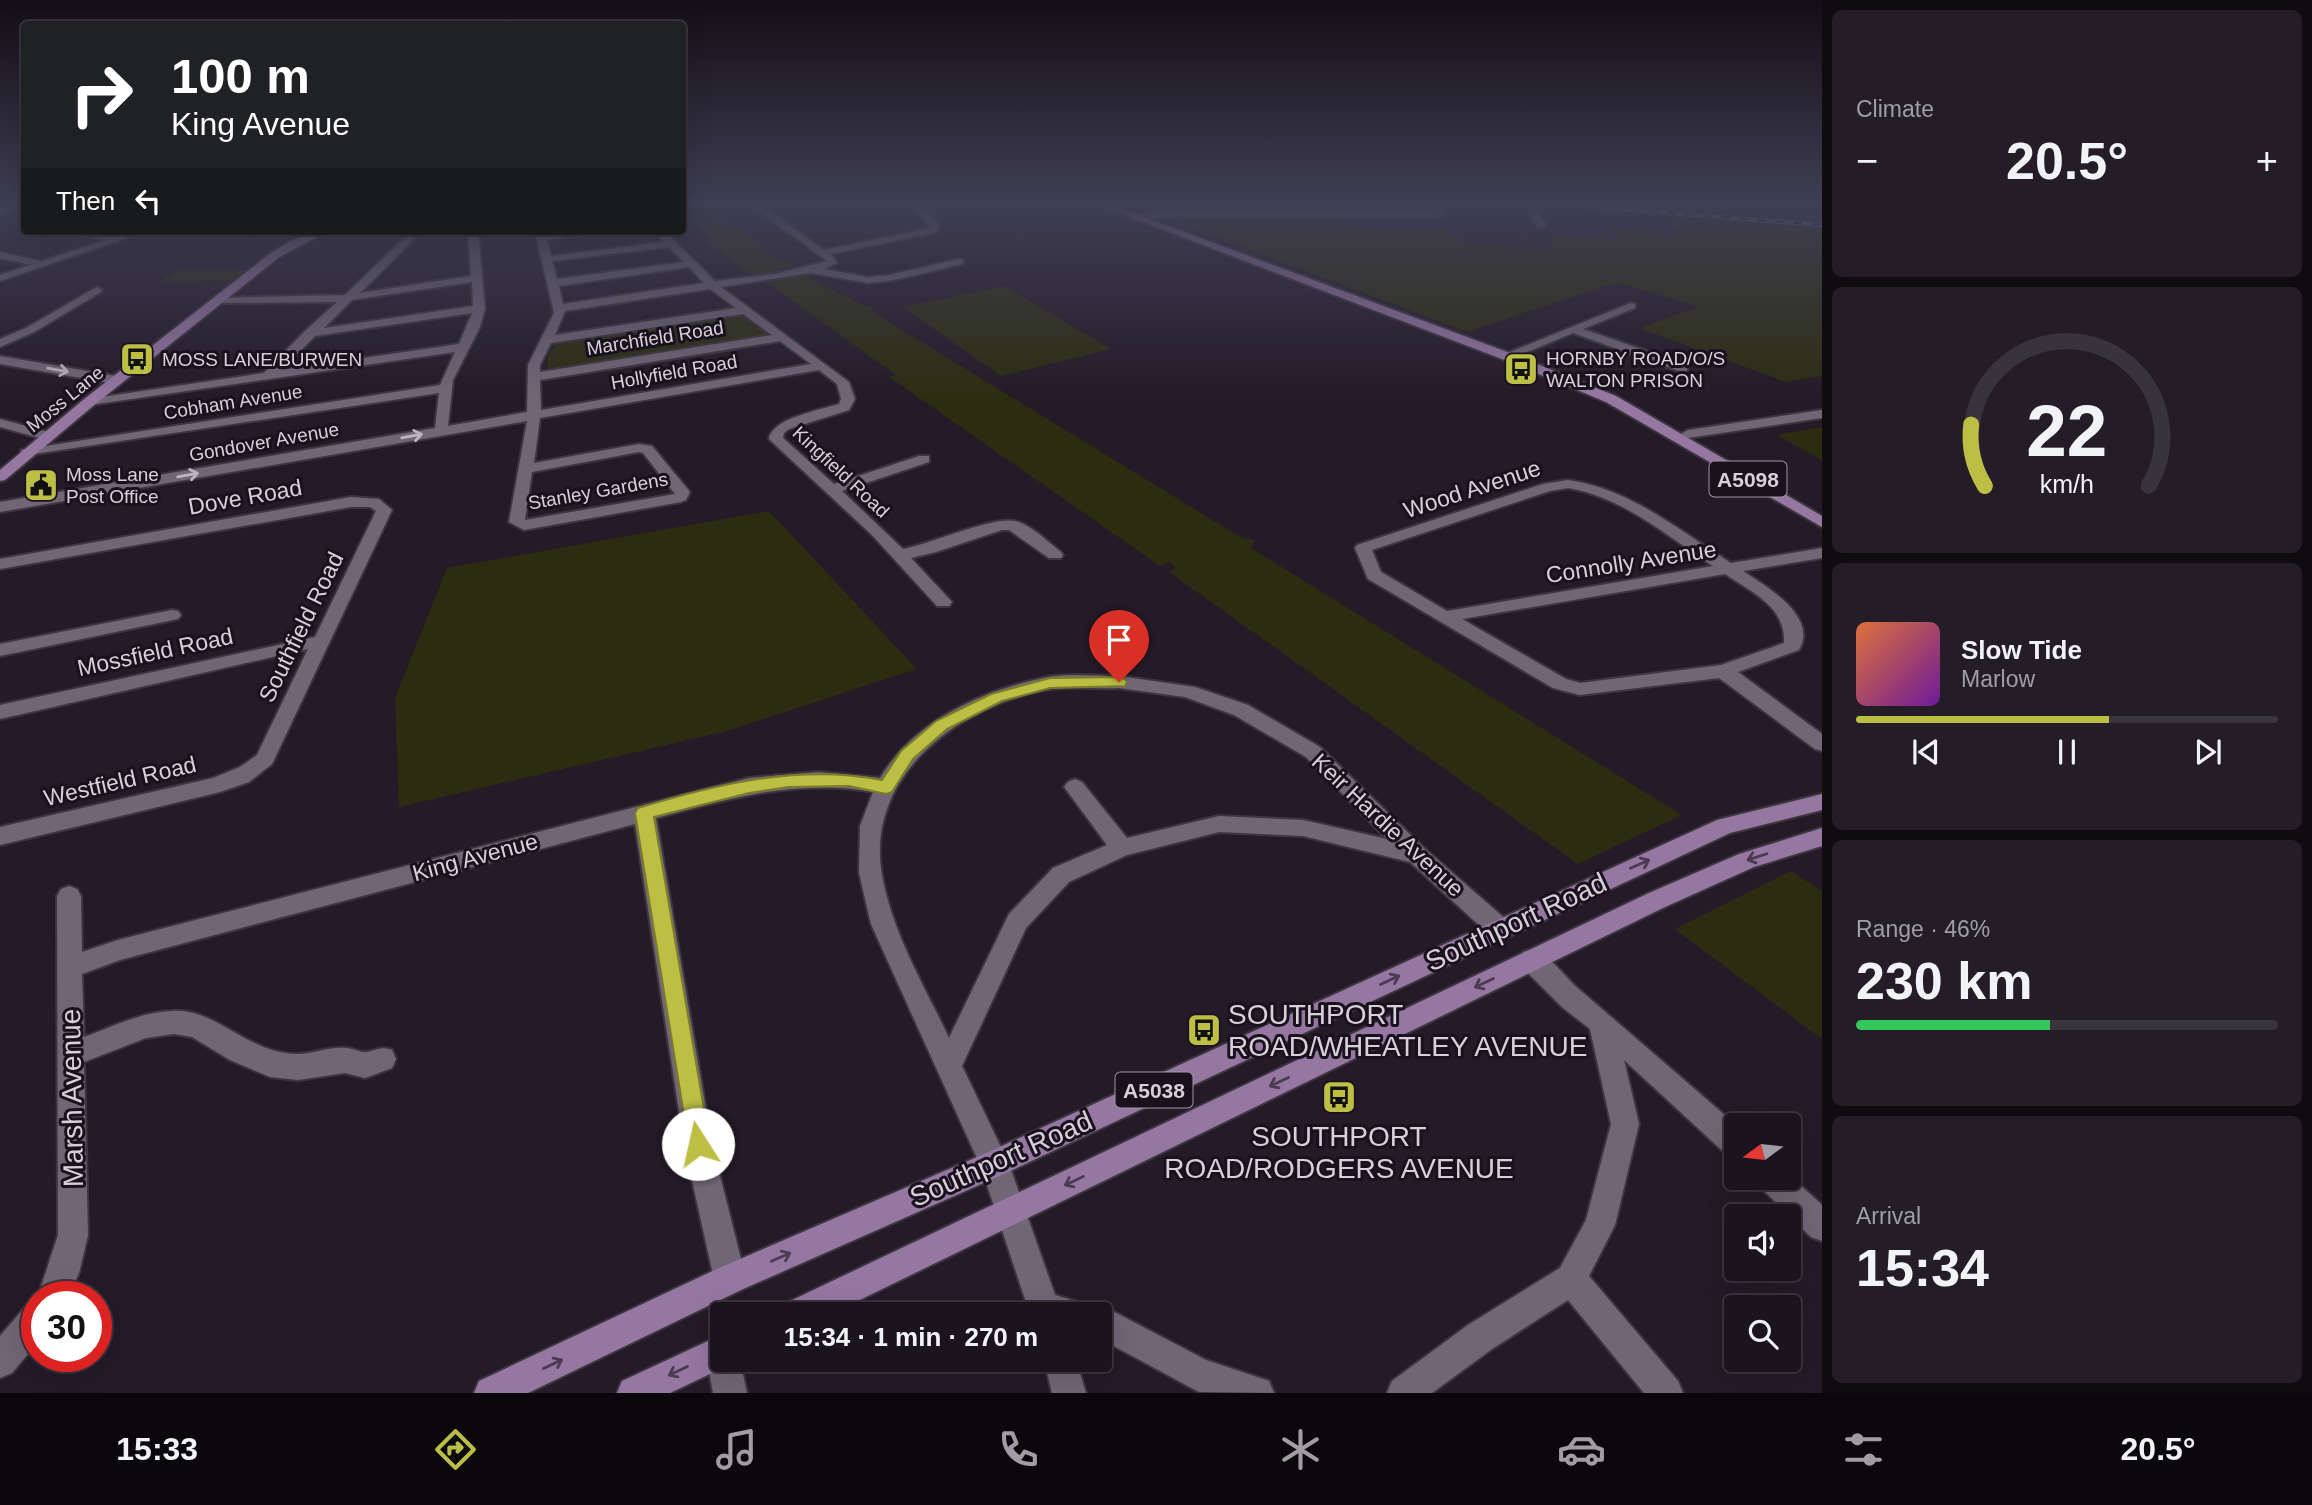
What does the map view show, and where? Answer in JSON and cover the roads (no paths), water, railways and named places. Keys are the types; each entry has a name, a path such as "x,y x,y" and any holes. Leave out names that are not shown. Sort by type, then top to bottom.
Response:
{"main road":[{"name":"Moss Lane","path":"0,477 116,380 258,268"},
{"name":"A5098","path":"1277,268 1626,398 1822,512"},
{"name":"A5098","path":"1509,355 1611,399 1822,522"},
{"name":"Southport Road","path":"491,1393 730,1279 994,1164 1725,826 1822,802"},
{"name":"Southport Road","path":"822,1302 1532,960 1747,860 1822,837"},
{"path":"634,1393 710,1357"}],"street":[{"path":"0,278 29,268"},
{"path":"268,376 308,334 379,268"},
{"path":"441,431 445,388 451,370 474,327 479,309 476,268"},
{"path":"550,268 560,308 713,286 812,268"},
{"path":"554,283 661,268"},
{"name":"Kingfield Road","path":"694,268 713,286 843,382 846,405 837,412 784,426 776,436 878,532 943,602"},
{"path":"804,270 868,280 933,268"},
{"path":"218,300 348,298 477,278"},
{"path":"0,343 30,330 97,290"},
{"path":"1509,355 1631,306"},
{"name":"Stanley Gardens","path":"525,468 647,449 683,492 681,497 524,525 517,522 525,468 534,416 534,365 560,316 560,308"},
{"path":"308,334 479,309"},
{"path":"546,340 746,310"},
{"path":"1574,330 1683,368"},
{"name":"Marchfield Road","path":"533,377 782,337"},
{"path":"88,403 463,347"},
{"path":"0,360 116,380"},
{"name":"Hollyfield Road","path":"534,416 821,366"},
{"name":"Cobham Avenue","path":"26,453 445,388"},
{"path":"1688,434 1822,414"},
{"name":"Gondover Avenue","path":"0,507 534,416"},
{"path":"0,423 47,436"},
{"path":"831,490 927,458"},
{"name":"Wood Avenue","path":"1447,616 1374,575 1363,548 1548,487 1568,484 1594,488 1622,499 1728,569"},
{"name":"Dove Road","path":"0,565 337,504 374,502"},
{"name":"Southfield Road","path":"249,772 265,758 383,514 382,506 374,502"},
{"path":"900,555 961,540 999,525 1013,524 1055,555"},
{"name":"Connolly Avenue","path":"1447,616 1822,553"},
{"path":"1447,616 1560,684 1580,689 1723,671 1793,646 1795,636 1791,620 1777,601 1728,569"},
{"path":"0,650 172,615"},
{"name":"Mossfield Road","path":"0,712 320,642"},
{"path":"1723,671 1822,744"},
{"name":"Keir Hardie Avenue","path":"976,1129 883,924 870,873 871,827 886,787 907,755 942,725 997,698 1050,683 1129,684 1188,691 1241,710 1313,752 1418,855 1500,929"},
{"name":"Westfield Road","path":"0,836 213,786 249,772"},
{"name":"King Avenue","path":"69,968 118,950 749,786 788,780 849,780 886,787"},
{"path":"1075,787 1122,848"},
{"path":"644,813 698,1144 730,1279"},
{"path":"948,1066 1017,921 1062,875 1122,848 1219,824 1303,828 1418,855"},
{"name":"Marsh Avenue","path":"59,1281 73,1235 73,1054 69,896"},
{"path":"1532,960 1571,999 1602,1023 1724,1133"},
{"path":"73,1054 136,1029 174,1022 197,1026 239,1051 270,1064 298,1067 345,1060 365,1065 383,1059"},
{"path":"1404,1393 1480,1337 1571,1279 1600,1225 1625,1125 1602,1023"},
{"path":"976,1129 994,1164 1049,1302"},
{"path":"1784,1190 1822,1226"},
{"path":"1571,1279 1666,1393"},
{"path":"1112,1327 1199,1375 1257,1393"},
{"path":"0,1361 21,1336"},
{"path":"726,1372 730,1393"},
{"path":"1063,1372 1069,1393"}],"place":[{"name":"MOSS LANE/BURWEN","path":"137,359"},
{"name":"HORNBY ROAD/O/S WALTON PRISON","path":"1521,369"},
{"name":"Moss Lane Post Office","path":"41,485"},
{"name":"SOUTHPORT ROAD/WHEATLEY AVENUE","path":"1204,1030"},
{"name":"SOUTHPORT ROAD/RODGERS AVENUE","path":"1339,1097"}]}
